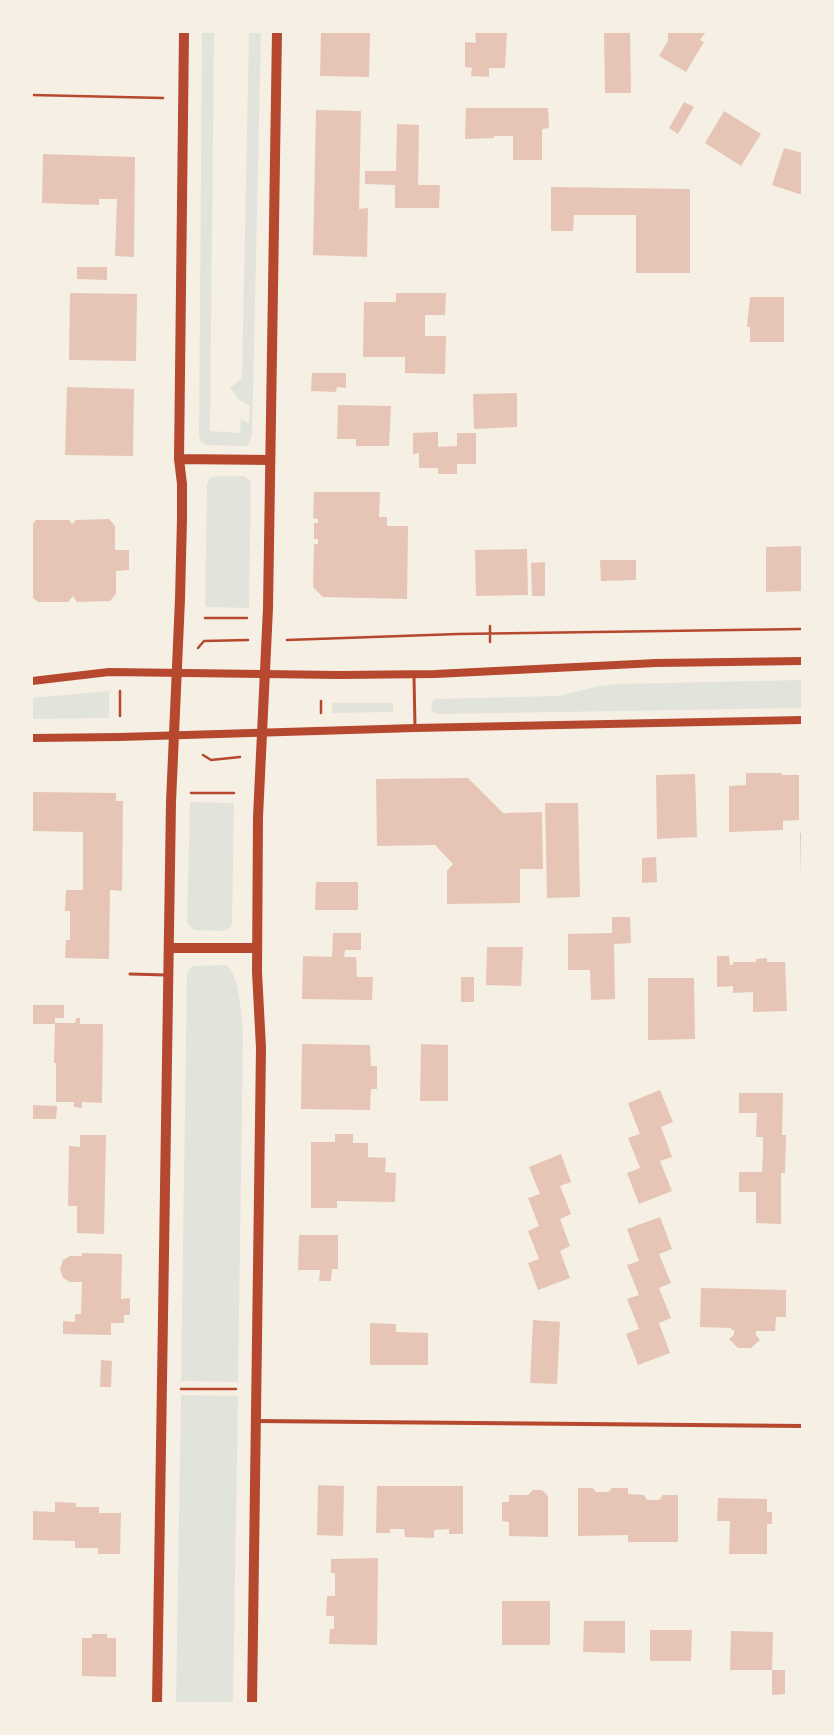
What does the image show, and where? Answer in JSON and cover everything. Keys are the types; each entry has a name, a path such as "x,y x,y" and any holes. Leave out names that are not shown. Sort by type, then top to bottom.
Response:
{"main road":[{"path":"157,1703 168,948 182,518 182,484 179,459 184,32"},
{"path":"252,1703 261,1048 257,948 259,812 267,640 277,32"},
{"path":"179,459 270,460"},
{"path":"32,681 109,672 414,674 656,663 802,661"},
{"path":"32,738 174,736 416,728 802,720"},
{"path":"168,948 257,948"}],"street":[{"path":"256,1421 802,1426"}],"lane":[{"path":"414,674 416,728"},
{"path":"130,974 168,975"}],"path":[{"path":"32,95 183,99"},
{"path":"205,618 247,618"},
{"path":"490,626 490,642"},
{"path":"177,673 204,641 321,640 491,634 802,628"},
{"path":"120,691 120,716"},
{"path":"321,701 322,716"},
{"path":"191,793 234,793"},
{"path":"181,1389 238,1389"}],"shaded area":[{"path":"202,32 214,32 210,431 240,433 241,419 249,423 250,406 239,400 230,388 242,378 249,32 261,32 252,436 249,444 246,446 206,445 201,442 199,436"},
{"path":"216,476 244,476 251,482 249,608 205,607 207,484 210,478"},
{"path":"802,680 802,708 438,714 432,711 431,703 435,699 558,696 599,686 617,684"},
{"path":"109,691 109,718 32,719 32,698"},
{"path":"332,703 393,703 393,712 332,713"},
{"path":"190,802 234,803 232,923 231,927 223,931 194,930 187,923"},
{"path":"192,966 228,966 232,972 238,990 243,1037 238,1382 181,1381 187,974"},
{"path":"181,1395 238,1396 233,1703 176,1703"}],"building":[{"path":"321,32 370,32 369,77 320,76"},
{"path":"475,32 507,32 505,68 489,68 489,77 471,76 472,68 465,67 465,42 476,43"},
{"path":"604,32 630,32 631,93 605,93"},
{"path":"668,32 706,32 700,40 704,42 686,72 659,56 668,41"},
{"path":"684,102 694,107 678,134 669,128"},
{"path":"466,108 548,108 549,128 542,129 542,160 513,160 513,136 465,139"},
{"path":"316,110 361,111 359,209 368,208 367,257 313,255"},
{"path":"724,111 761,134 741,166 705,143"},
{"path":"397,124 419,125 418,185 440,185 439,208 395,208 395,185 365,184 365,171 396,171"},
{"path":"784,148 802,153 802,195 772,185"},
{"path":"43,154 135,157 134,257 115,256 117,199 99,199 99,205 42,203"},
{"path":"551,187 690,189 690,273 636,273 636,215 574,215 573,231 551,231"},
{"path":"77,267 107,267 107,280 77,279"},
{"path":"70,293 137,294 136,361 69,360"},
{"path":"396,293 446,293 445,315 425,315 425,336 446,336 445,374 405,373 405,357 363,357 364,302 396,302"},
{"path":"750,297 784,297 784,342 750,342 750,327 747,327"},
{"path":"312,373 346,373 346,388 337,387 336,392 311,391"},
{"path":"67,387 134,389 133,456 65,455"},
{"path":"517,393 517,427 474,429 473,394"},
{"path":"338,405 391,406 389,446 356,446 356,439 337,439"},
{"path":"438,432 438,447 457,446 457,433 476,433 476,464 457,464 457,474 438,474 438,468 419,468 419,453 413,454 413,433"},
{"path":"314,492 380,492 379,517 387,517 387,526 408,526 407,599 323,597 313,587 314,544 318,544 318,539 314,539 314,523 318,523 318,519 313,518"},
{"path":"109,519 115,526 115,550 129,550 129,570 116,571 116,594 110,601 77,602 73,596 68,602 38,602 32,597 32,525 36,520 69,520 72,524 76,520"},
{"path":"802,546 802,591 766,592 766,547"},
{"path":"527,549 528,595 476,596 475,550"},
{"path":"600,560 636,560 636,580 601,581"},
{"path":"545,562 545,596 532,596 531,563"},
{"path":"746,773 782,773 782,775 799,775 799,820 783,821 783,830 729,832 729,786 746,785"},
{"path":"695,774 697,837 657,839 656,775"},
{"path":"468,778 504,814 542,812 543,869 520,869 520,903 447,904 447,871 453,864 435,845 377,846 376,779"},
{"path":"32,792 116,793 116,801 123,801 122,891 110,890 109,959 65,958 66,940 70,940 70,911 65,911 66,890 83,890 83,832 32,831"},
{"path":"545,803 578,803 580,897 547,898"},
{"path":"800,833 802,833 802,878 801,878"},
{"path":"656,857 657,882 642,883 642,858"},
{"path":"316,882 358,882 358,910 315,910"},
{"path":"612,917 630,917 631,943 614,944 615,999 591,1000 590,970 568,970 568,934 612,933"},
{"path":"333,933 361,933 361,950 345,950 344,957 356,957 357,977 373,977 372,1000 302,999 303,956 332,957"},
{"path":"487,947 523,947 521,986 486,985"},
{"path":"717,956 729,956 730,965 733,965 733,962 756,962 756,959 767,958 767,962 785,962 787,1011 753,1012 753,992 733,993 733,986 717,987"},
{"path":"461,977 474,977 474,1002 461,1002"},
{"path":"648,978 694,978 695,1039 648,1040"},
{"path":"32,1005 64,1005 64,1018 55,1018 55,1023 75,1023 76,1018 80,1018 80,1024 103,1024 102,1103 82,1102 82,1108 74,1107 74,1102 56,1102 56,1063 54,1063 55,1024 32,1024"},
{"path":"302,1044 370,1045 371,1066 377,1066 377,1089 371,1089 370,1110 301,1109"},
{"path":"421,1044 448,1045 448,1101 420,1101"},
{"path":"660,1090 673,1122 661,1127 672,1157 660,1161 672,1191 639,1204 627,1173 640,1168 628,1138 640,1134 628,1103"},
{"path":"739,1093 783,1093 782,1135 786,1135 785,1173 781,1173 781,1224 756,1223 756,1192 739,1192 739,1172 762,1172 763,1137 756,1137 757,1113 739,1113"},
{"path":"32,1105 57,1106 56,1119 32,1119"},
{"path":"335,1134 353,1134 353,1143 368,1143 368,1157 386,1158 385,1172 396,1173 395,1202 337,1201 337,1208 311,1208 311,1142 335,1142"},
{"path":"80,1135 106,1135 104,1234 77,1233 77,1206 68,1206 69,1146 80,1147"},
{"path":"561,1154 571,1182 560,1186 571,1214 560,1219 570,1246 560,1251 570,1278 538,1290 528,1263 539,1259 528,1231 539,1226 528,1198 540,1194 529,1167"},
{"path":"660,1217 672,1249 659,1254 671,1283 659,1288 671,1318 659,1323 670,1353 638,1365 626,1334 639,1329 627,1299 639,1295 627,1265 639,1261 627,1229"},
{"path":"299,1235 338,1235 338,1269 332,1269 331,1281 319,1281 320,1270 298,1270"},
{"path":"82,1253 122,1254 121,1299 130,1298 130,1315 124,1315 124,1323 111,1323 111,1335 63,1334 63,1321 75,1322 75,1314 81,1314 82,1282 70,1282 63,1278 60,1269 63,1260 70,1256 82,1256"},
{"path":"701,1288 786,1290 786,1317 776,1317 775,1331 756,1331 756,1335 760,1340 751,1348 738,1348 729,1339 734,1335 734,1330 731,1330 731,1328 700,1327"},
{"path":"533,1320 560,1322 557,1384 530,1383"},
{"path":"370,1323 396,1324 396,1332 428,1333 428,1365 370,1365"},
{"path":"101,1360 112,1361 111,1387 100,1387"},
{"path":"318,1485 344,1486 343,1536 317,1535"},
{"path":"377,1486 463,1486 463,1534 449,1534 449,1529 434,1530 434,1538 405,1537 404,1529 390,1529 390,1533 376,1533"},
{"path":"578,1488 593,1488 596,1492 608,1492 612,1488 628,1488 628,1494 644,1495 647,1500 659,1500 663,1495 678,1495 678,1542 628,1542 628,1535 578,1536"},
{"path":"533,1490 542,1490 548,1496 548,1537 509,1536 509,1522 502,1521 502,1502 509,1502 509,1495 528,1495"},
{"path":"718,1498 767,1499 767,1512 772,1512 772,1524 767,1524 767,1554 729,1554 730,1521 717,1521"},
{"path":"55,1502 76,1503 76,1507 99,1507 99,1513 121,1513 120,1554 98,1554 98,1548 75,1548 75,1541 32,1540 32,1511 55,1512"},
{"path":"378,1558 377,1645 329,1644 330,1629 334,1629 334,1616 326,1616 327,1596 335,1596 335,1573 331,1573 331,1559"},
{"path":"502,1601 550,1601 550,1645 502,1645"},
{"path":"584,1621 625,1621 625,1653 583,1652"},
{"path":"650,1630 692,1630 691,1661 650,1661"},
{"path":"731,1631 773,1632 772,1670 730,1670"},
{"path":"92,1634 107,1634 107,1638 116,1638 116,1677 82,1676 82,1638 92,1638"},
{"path":"772,1670 785,1670 785,1694 772,1695"}]}
